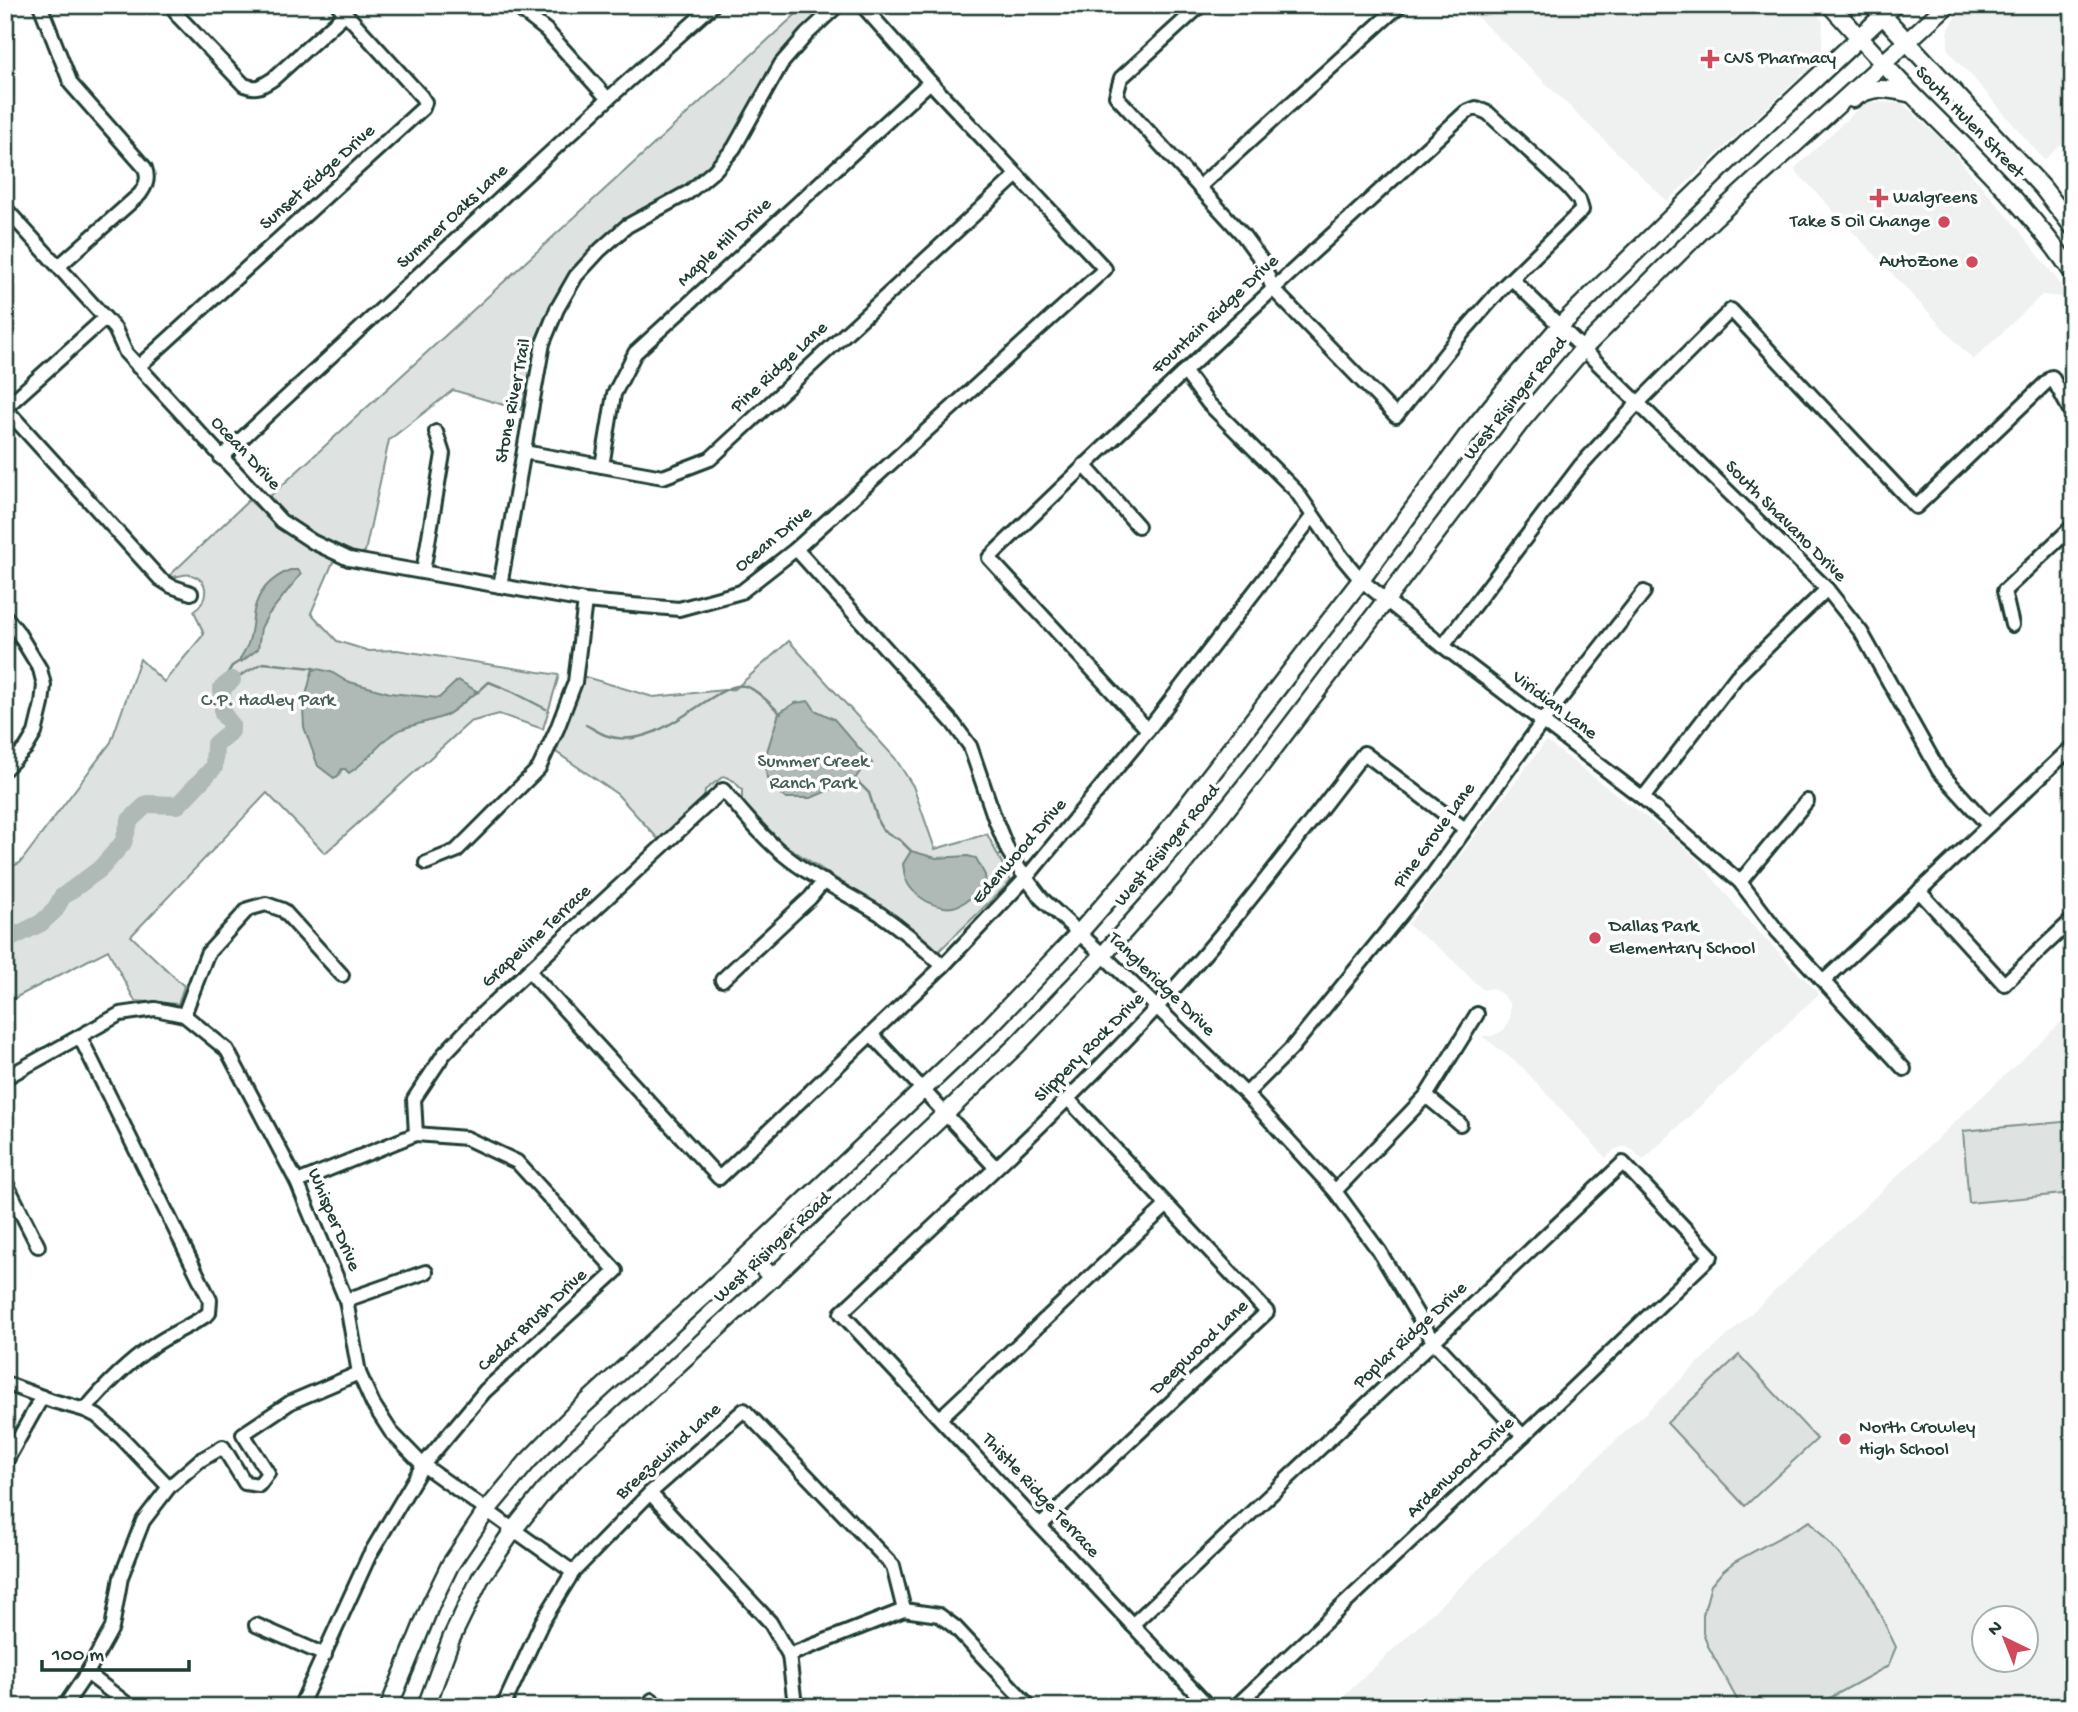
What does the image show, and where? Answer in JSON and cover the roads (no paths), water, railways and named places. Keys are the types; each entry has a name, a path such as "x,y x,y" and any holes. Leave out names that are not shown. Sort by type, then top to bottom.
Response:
{"main road":[{"name":"South Hulen Street","path":"1830,5 1912,94 2067,250 2073,273"},
{"name":"West Risinger Road","path":"426,1707 451,1639 480,1579 544,1490 945,1114 1017,1045 1103,955 1185,862 1523,419 1583,349 1713,219 1947,5"},
{"name":"South Hulen Street","path":"1883,9 1906,43 2042,187 2073,227"},
{"name":"West Risinger Road","path":"389,1707 450,1565 487,1510 528,1461 573,1415 750,1253 989,1027 1079,933 1158,843 1361,580 1467,436 1559,327 1749,141 1860,37 1883,9"},
{"path":"1822,120 1865,90 1890,89 1912,94"},
{"path":"1692,197 1713,219"},
{"path":"750,1253 772,1278"}],"street":[{"path":"40,5 71,84 145,169 148,176 140,194 59,266"},
{"path":"173,5 179,17 243,85 253,89 274,79 342,9"},
{"name":"Summer Oaks Lane","path":"221,458 713,5"},
{"name":"Stone River Trail","path":"500,586 543,343 556,309 576,276 627,226 689,192 715,170 734,148 781,64 807,34 838,5"},
{"name":"Ocean Drive","path":"5,208 115,329 126,353 221,458 281,521 313,542 349,559 585,601 679,610 741,592 796,550 1104,269 862,5"},
{"path":"1201,5 1121,78 1116,96 1256,250 1273,289 1396,416 1458,338 1511,279"},
{"path":"1199,187 1400,5"},
{"path":"522,8 546,30 608,99"},
{"name":"Sunset Ridge Drive","path":"138,367 423,108 425,102 421,96 342,9"},
{"name":"Maple Hill Drive","path":"602,466 614,394 635,353 930,82"},
{"name":"Fountain Ridge Drive","path":"1148,730 989,558 1184,371 1466,112 1476,108 1488,113 1568,187 1579,200 1582,210 1511,279"},
{"name":"Pine Ridge Lane","path":"524,452 663,477 710,459 1017,175"},
{"name":"South Shavano Drive","path":"1511,279 1827,589 1861,632 1939,771 1988,825"},
{"path":"1443,646 1581,465 1638,403 1731,310 1916,507 2052,377 2073,416"},
{"path":"105,318 5,408 160,579 191,593"},
{"name":"Viridian Lane","path":"1184,371 1208,403 1296,491 1312,517 1361,580 1643,798 1740,882 1779,932 1904,1069"},
{"path":"423,572 443,454 436,432"},
{"path":"1084,465 1138,526"},
{"name":"Edenwood Drive","path":"529,971 719,1178 943,966 1026,878 1148,730 1312,517"},
{"path":"2012,625 2004,591 2073,526"},
{"name":"Tangleridge Drive","path":"796,550 954,723 970,746 1008,851 1042,899 1246,1094 1335,1191 1379,1251 1433,1341 1523,1436"},
{"path":"1643,798 1737,676 1827,589"},
{"name":"Pine Grove Lane","path":"1246,1094 1291,1049 1431,877 1543,721 1644,592"},
{"path":"426,863 456,851 540,768 575,682 585,601"},
{"path":"5,616 40,669 44,685 35,733 26,748 5,769"},
{"path":"1824,981 2073,746"},
{"name":"Slippery Rock Drive","path":"841,1313 1068,1098 1157,1007 1233,922 1364,753 1465,829"},
{"name":"Grapevine Terrace","path":"416,1134 414,1099 444,1054 483,1013 723,790 783,854 824,881"},
{"path":"1740,882 1807,801"},
{"path":"722,981 810,898 824,881 908,933 943,966"},
{"path":"1919,891 2004,984 2073,919"},
{"path":"5,1078 120,1014 155,1009 184,1014 207,954 248,909 266,904 283,911 342,975"},
{"name":"Whisper Drive","path":"184,1014 227,1049 297,1182 346,1300 359,1373 373,1404 391,1432 424,1465 573,1572"},
{"path":"1335,1191 1426,1096 1477,1014"},
{"path":"871,1034 995,1167"},
{"path":"79,1037 210,1300 209,1313 152,1346 85,1410"},
{"path":"1426,1096 1460,1124"},
{"name":"Deepwood Lane","path":"1041,1525 1267,1312 1068,1098"},
{"name":"Cedar Brush Drive","path":"297,1182 416,1134 466,1138 517,1162 616,1271 485,1391 424,1465 369,1556 300,1707"},
{"name":"Poplar Ridge Drive","path":"1132,1625 1623,1163 1711,1256"},
{"path":"5,1181 38,1246"},
{"path":"940,1418 1166,1206"},
{"name":"Ardenwood Drive","path":"1235,1707 1711,1256"},
{"path":"346,1300 426,1272"},
{"name":"Thistle Ridge Terrace","path":"841,1313 1209,1707"},
{"path":"64,1707 113,1628 121,1577 143,1521 169,1488 198,1461 291,1402 359,1373"},
{"path":"5,1383 97,1416 122,1438 169,1488"},
{"path":"5,1463 42,1397"},
{"name":"Breezewind Lane","path":"503,1707 542,1622 573,1572 650,1493 744,1410 893,1566 904,1610"},
{"path":"223,1447 245,1483 258,1485 268,1473 243,1434"},
{"path":"650,1493 770,1622 789,1655 794,1697 791,1707"},
{"path":"789,1655 904,1610 939,1615 955,1627 1030,1707"},
{"path":"256,1625 325,1655"},
{"path":"87,1673 131,1707"}],"waterway":[{"path":"227,683 226,676 232,666 240,661"},
{"path":"232,680 263,663 314,670"},
{"path":"5,941 41,923 55,910 62,897 100,869 123,843 130,820 147,804 178,805 214,767 215,744 231,731 231,724 223,714 222,688 232,680"},
{"path":"475,692 489,682 546,709"},
{"path":"586,725 605,735 626,738 647,735 735,686 752,689 781,714"},
{"path":"855,779 869,793 883,830 911,851"}],"place":[{"name":"CVS Pharmacy","path":"1710,59"},
{"name":"Walgreens","path":"1879,198"},
{"name":"Take 5 Oil Change","path":"1944,222"},
{"name":"AutoZone","path":"1972,262"},
{"name":"Dallas Park Elementary School","path":"1595,938"},
{"name":"North Crowley High School","path":"1845,1439"}],"park label":[{"name":"C.P. Hadley Park","path":"268,701"},
{"name":"Summer Creek Ranch Park","path":"813,773"}]}
